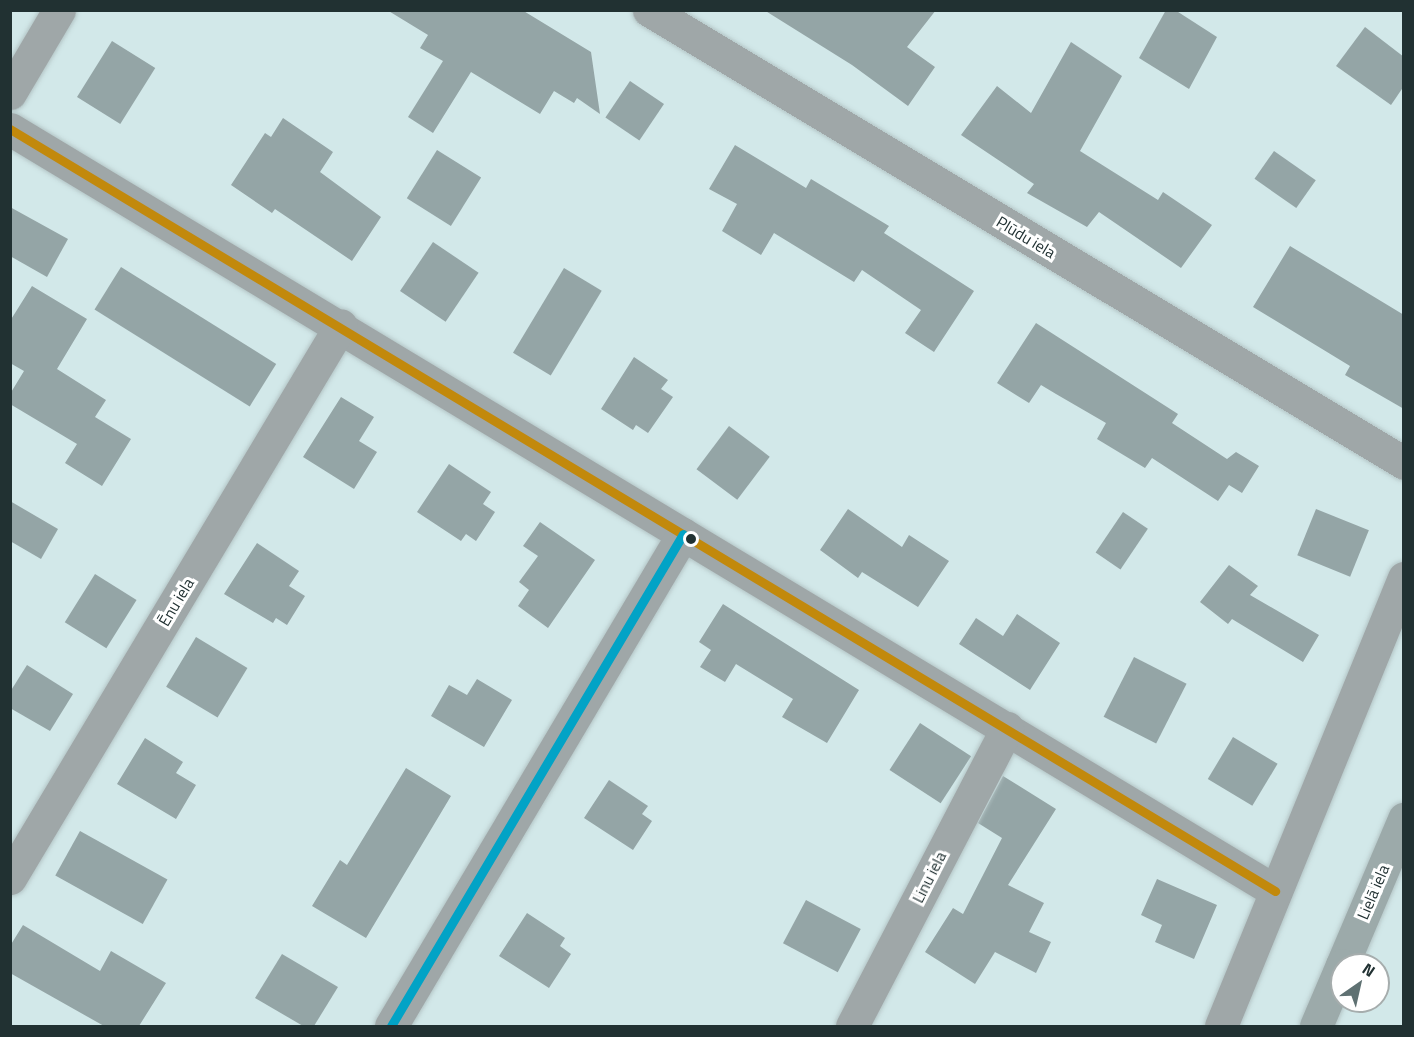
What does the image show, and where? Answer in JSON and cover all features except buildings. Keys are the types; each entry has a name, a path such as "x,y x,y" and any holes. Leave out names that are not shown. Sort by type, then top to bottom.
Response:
{"main road":[{"name":"Lielā iela","path":"1347,953 1404,819"},
{"name":"Lielā iela","path":"1316,1026 1330,993"}],"street":[{"path":"10,93 59,10"},
{"name":"Plūdu iela","path":"649,10 1404,463"},
{"path":"10,129 341,325 1275,891"},
{"name":"Ēnu iela","path":"10,878 341,325"},
{"path":"391,1026 683,534"},
{"path":"1221,1026 1404,579"},
{"name":"Linu iela","path":"852,1026 1007,728"}],"transit line":[{"path":"10,129 1275,891"},
{"path":"391,1026 683,534"}]}
